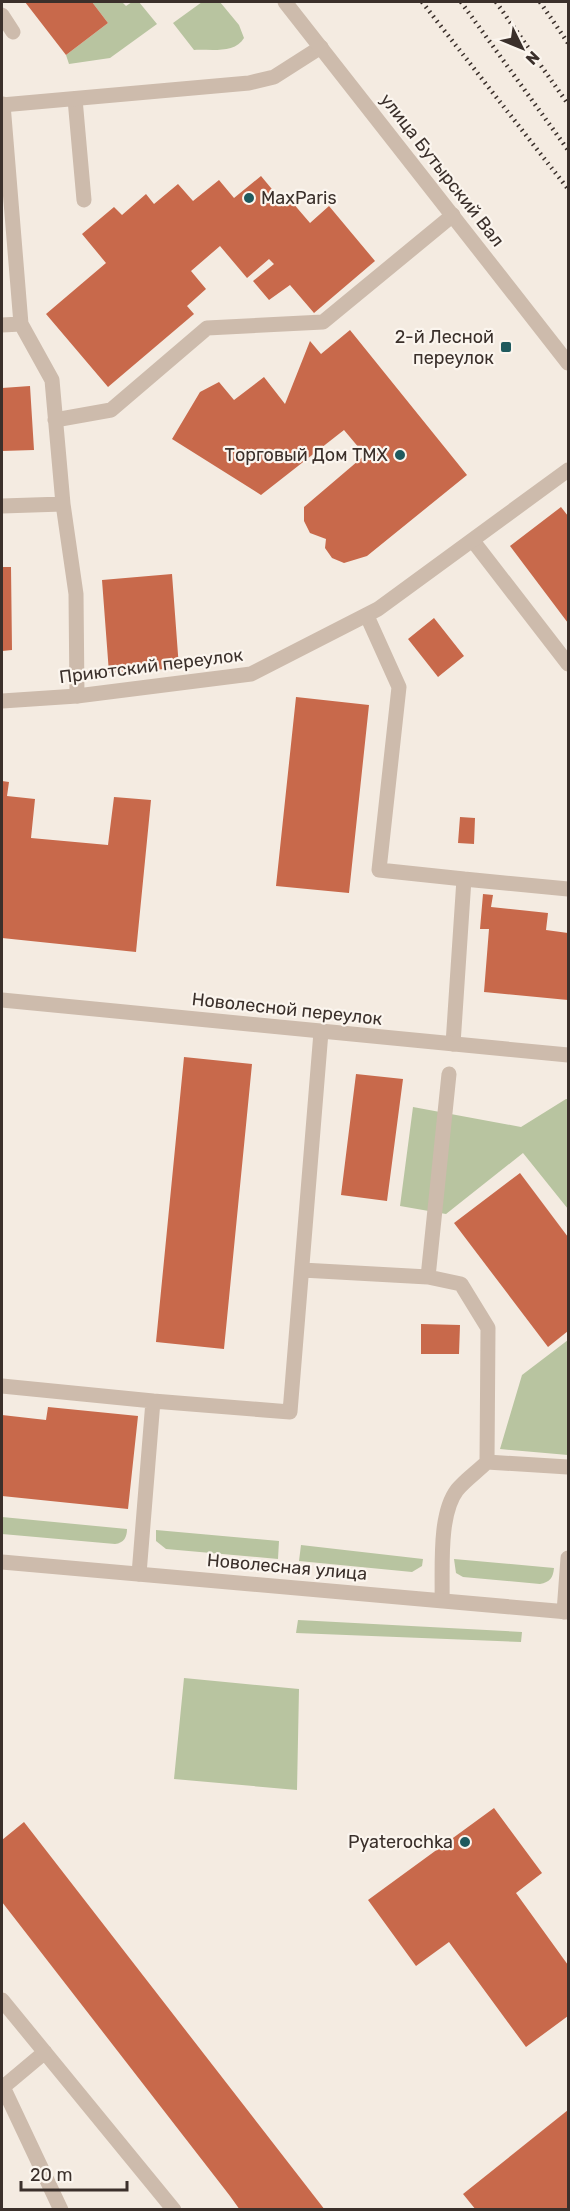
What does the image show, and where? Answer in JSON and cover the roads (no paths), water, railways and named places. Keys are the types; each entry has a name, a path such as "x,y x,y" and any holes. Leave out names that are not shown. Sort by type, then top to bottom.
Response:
{"street":[{"name":"улица Бутырский Вал","path":"285,2 568,363"},
{"path":"2,15 13,32"},
{"path":"77,696 76,594 63,504 52,380 21,324 2,104 249,83 274,77 321,47"},
{"path":"75,99 84,200"},
{"path":"55,420 111,410 207,328 323,322 453,215"},
{"path":"2,325 21,324"},
{"name":"Приютский переулок","path":"2,701 77,696 251,674 367,616 568,470"},
{"path":"2,506 63,504"},
{"path":"473,541 568,664"},
{"path":"367,616 399,687 379,870 568,889"},
{"path":"453,1044 464,879"},
{"name":"Новолесной переулок","path":"2,1000 568,1055"},
{"path":"2,1386 290,1412 321,1032"},
{"path":"428,1277 449,1074"},
{"path":"302,1269 428,1277 460,1284 488,1328 487,1462"},
{"path":"139,1574 153,1401"},
{"path":"442,1600 443,1548 448,1507 456,1490 487,1462 568,1467"},
{"path":"566,1612 568,1558"},
{"name":"Новолесная улица","path":"2,1562 566,1612"},
{"path":"2,2000 174,2210"},
{"path":"45,2052 2,2088 62,2210"}],"railway":[{"path":"422,2 568,189"},
{"path":"461,2 568,150"},
{"path":"496,2 568,104"},
{"path":"540,2 568,43"}],"place":[{"name":"MaxParis","path":"249,198"},
{"name":"2-й Лесной переулок","path":"506,347"},
{"name":"Торговый Дом ТМХ","path":"400,455"},
{"name":"Pyaterochka","path":"465,1842"}]}
